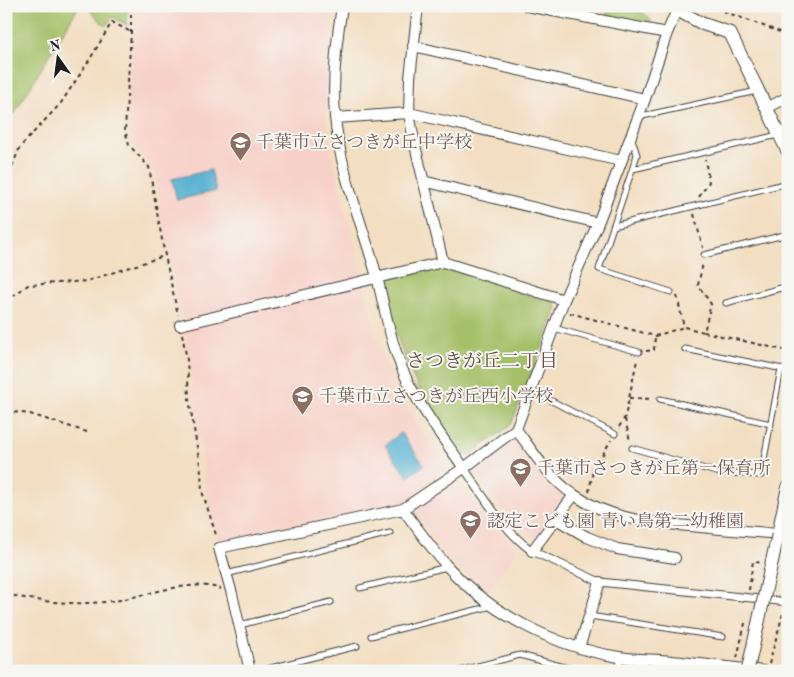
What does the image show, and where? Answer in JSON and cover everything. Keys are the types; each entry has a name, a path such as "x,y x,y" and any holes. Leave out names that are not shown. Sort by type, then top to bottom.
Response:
{"street":[{"path":"342,6 334,68 335,118 345,171 377,278 389,333 398,360 423,409 494,512 524,545 532,551 600,582 787,601"},
{"path":"418,6 413,46 409,113 443,262"},
{"path":"530,6 666,33"},
{"path":"250,671 240,625 219,548 403,509 464,468 516,429 562,305 598,223 638,118 675,8 703,24 730,33 788,152"},
{"path":"413,46 645,99"},
{"path":"766,108 788,97"},
{"path":"335,118 409,113 621,161"},
{"path":"423,181 598,223"},
{"path":"180,325 443,262 562,305"},
{"path":"516,429 552,476 574,495 587,503 618,516 636,520 783,534"},
{"path":"748,670 772,564 783,534 788,486"},
{"path":"532,551 574,495"},
{"path":"403,509 448,567 484,600 532,629 579,648 620,658 668,660 763,671"},
{"path":"556,519 587,538 618,549 674,558"},
{"path":"579,648 600,582"}],"lane":[{"path":"638,118 758,90"},
{"path":"633,169 779,134"},
{"path":"631,136 637,155 599,269 671,292"},
{"path":"613,226 788,183"},
{"path":"704,255 788,234"},
{"path":"726,303 788,286"},
{"path":"554,328 639,352"},
{"path":"685,349 788,370"},
{"path":"632,448 716,472 761,475 781,369"},
{"path":"530,390 615,434"},
{"path":"660,399 771,424"},
{"path":"226,574 390,533"},
{"path":"360,588 448,567"},
{"path":"240,625 331,602"},
{"path":"371,636 493,605"},
{"path":"590,616 723,637"},
{"path":"259,671 357,646"},
{"path":"459,671 520,655 579,671"},
{"path":"620,658 620,671"}],"path":[{"path":"131,6 132,32 126,130 129,145 148,167 187,360 189,398 201,471 202,491 219,548"},
{"path":"709,6 788,35"},
{"path":"6,181 20,147 61,103 112,22 132,32"},
{"path":"6,302 28,285 87,281 165,255"},
{"path":"562,305 655,336 684,327"},
{"path":"704,332 788,351"},
{"path":"587,503 593,470 625,417 639,352 654,350 655,336"},
{"path":"629,398 660,399"},
{"path":"6,411 30,414 90,433"},
{"path":"625,417 632,448"},
{"path":"748,597 753,561 772,564"},
{"path":"6,594 28,600 56,603 105,602 191,585 208,586 232,594"},
{"path":"767,671 787,601"},
{"path":"735,668 747,615"}],"shaded area":[{"name":"千葉市立さつきが丘中学校","path":"134,6 334,6 326,64 326,117 332,155 362,274 360,278 185,320 182,318 160,219 159,192 152,167 131,142 127,130 135,30"},
{"name":"千葉市立さつきが丘西小学校","path":"359,285 364,287 377,339 390,375 403,402 419,428 447,465 446,473 404,503 223,545 219,541 205,489 204,467 192,394 190,360 183,331 185,328"},
{"name":"千葉市さつきが丘第一保育所","path":"512,439 517,439 551,482 565,494 567,500 539,537 534,538 501,508 474,472 475,466"},
{"name":"認定こども園 青い鳥第二幼稚園","path":"452,483 461,484 484,517 515,546 516,552 489,589 484,591 442,550 416,515 415,509"}],"green space":[{"path":"6,6 79,6 14,114 6,107"},
{"path":"86,6 127,6 127,25 113,17 105,26"},
{"path":"608,6 637,6 651,20 651,26 606,18"},
{"path":"441,266 555,303 557,308 511,425 468,456 460,453 452,444 422,396 399,342 382,283 385,279"}],"water":[{"path":"211,170 216,191 177,200 172,179"},
{"path":"401,433 424,465 408,477 385,445"}],"place":[{"name":"千葉市立さつきが丘中学校","path":"240,161"},
{"name":"千葉市立さつきが丘西小学校","path":"303,415"},
{"name":"千葉市さつきが丘第一保育所","path":"521,487"},
{"name":"認定こども園 青い鳥第二幼稚園","path":"471,540"}],"district":[{"name":"さつきが丘二丁目","path":"482,360"}]}
